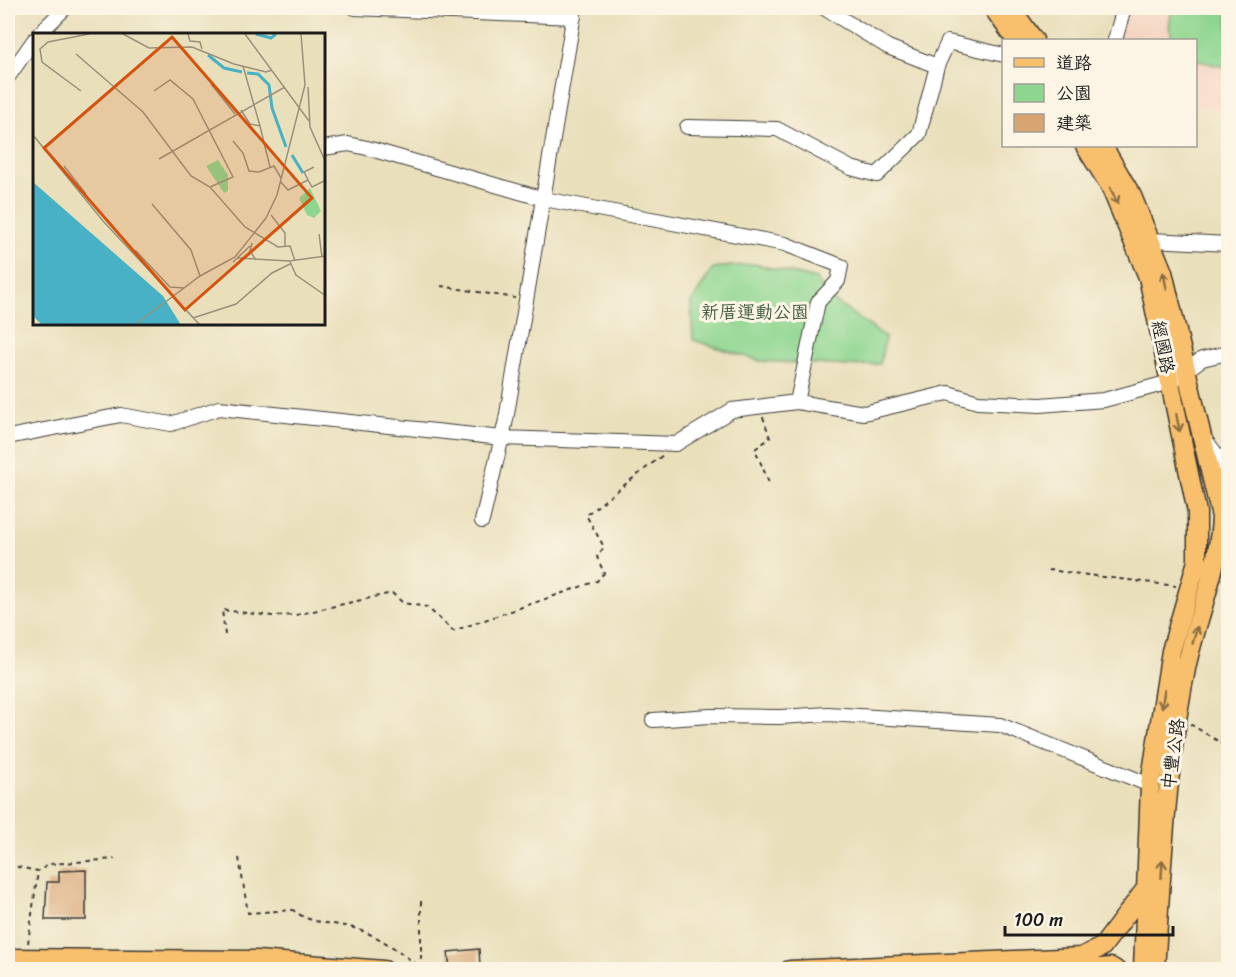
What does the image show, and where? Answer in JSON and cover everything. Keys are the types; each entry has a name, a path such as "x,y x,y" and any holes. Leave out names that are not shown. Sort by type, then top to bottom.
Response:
{"main road":[{"path":"993,8 1015,39"},
{"path":"1011,8 1033,39"},
{"name":"經國路","path":"1086,147 1110,186 1148,277 1177,377 1199,432 1221,517 1224,540"},
{"name":"經國路","path":"1104,147 1132,196 1152,240 1163,272 1197,512 1197,561"},
{"name":"中豐公路","path":"1155,969 1166,805 1179,717 1178,668 1224,540"},
{"name":"中豐公路","path":"1143,969 1144,891 1150,785 1178,668 1189,588 1197,561"},
{"path":"789,969 1081,957 1102,947 1144,891"},
{"path":"16,958 257,960 384,969"},
{"path":"1078,969 1111,967 1116,969"}],"street":[{"path":"40,33 65,8"},
{"path":"356,8 575,12 502,438 482,521"},
{"path":"824,8 888,47 937,66"},
{"path":"1115,39 1124,8"},
{"path":"8,76 33,41"},
{"path":"687,127 777,129 851,168 877,175 919,134 937,66 948,42 1002,55"},
{"path":"326,147 348,144 367,148 544,199 785,244 842,266 838,281 818,302 797,402"},
{"path":"1152,240 1228,244"},
{"path":"8,438 121,415 171,424 219,408 502,438 676,444 732,410 797,402 864,414 948,393 978,402 1040,405 1104,400 1177,377 1202,359 1228,353"},
{"path":"1199,432 1228,470"},
{"path":"1197,561 1224,540"},
{"path":"653,720 710,716 828,714 1000,725 1150,785"}],"path":[{"path":"441,286 527,300"},
{"path":"760,407 770,438 755,448 769,483"},
{"path":"225,634 222,610 272,616 296,615 392,593 403,603 428,607 453,631 597,581 603,573 597,556 604,548 586,515 676,444"},
{"path":"1048,570 1189,588"},
{"path":"1179,717 1228,747"},
{"path":"239,858 248,913 293,910 304,919 353,928 386,941 421,969"},
{"path":"8,865 38,871 50,864 115,859"},
{"path":"16,958 38,871"},
{"path":"421,900 421,969"}],"shaded area":[{"path":"1128,8 1228,8 1228,113 1197,106 1197,39 1119,39"}],"green space":[{"path":"1172,8 1228,8 1228,68 1197,60 1197,39 1173,39 1169,27"},
{"name":"新厝運動公園","path":"754,264 816,279 830,298 885,337 880,364 850,366 760,361 693,340 691,303 713,268"}],"building":[{"path":"86,870 86,920 45,920 47,882 59,882 59,871"},
{"path":"479,949 480,966 450,969 448,952"}]}
